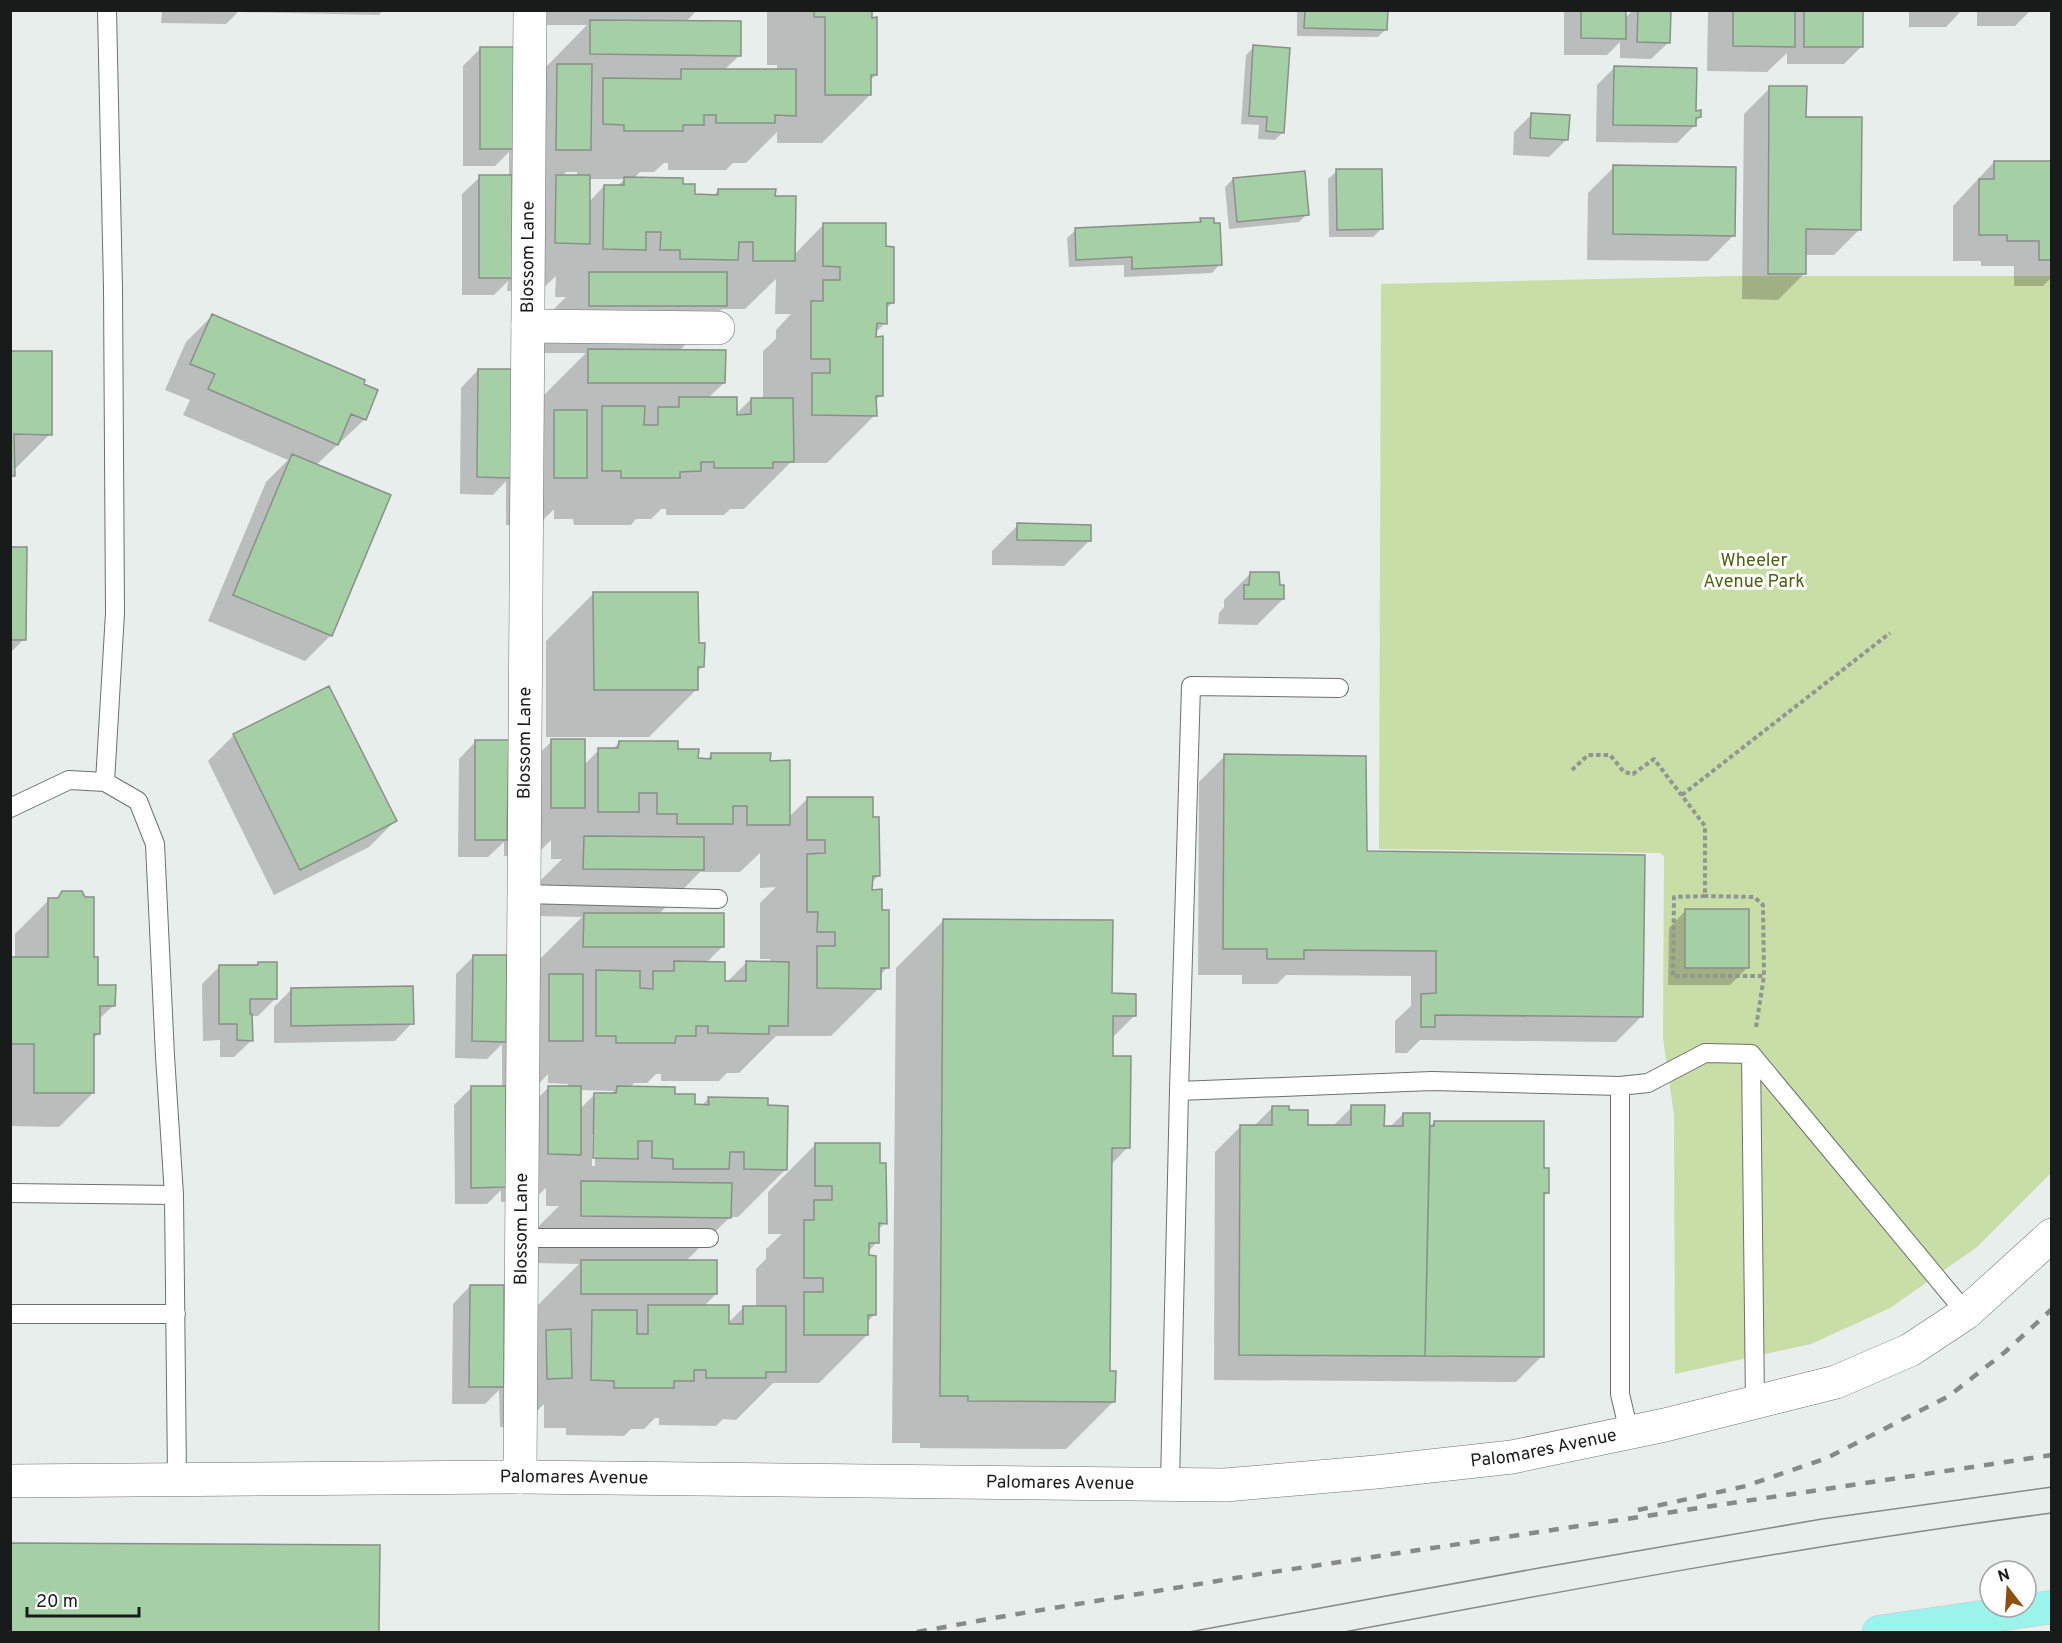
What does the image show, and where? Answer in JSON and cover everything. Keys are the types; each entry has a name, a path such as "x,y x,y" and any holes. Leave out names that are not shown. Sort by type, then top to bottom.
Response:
{"main road":[{"path":"1879,1632 2052,1607"}],"street":[{"name":"Blossom Lane","path":"520,1477 530,10"},
{"path":"528,326 718,328"},
{"name":"Palomares Avenue","path":"10,1481 520,1477 1225,1485 1512,1457 1755,1404 1836,1382 1910,1350 1966,1313 2052,1235"}],"lane":[{"path":"105,782 115,613 113,299 107,10"},
{"path":"1170,1483 1191,686 1339,688"},
{"path":"10,808 69,780 105,782 138,801 155,844 174,1195 177,1478"},
{"path":"524,894 717,899"},
{"path":"1179,1091 1432,1081 1620,1086 1648,1083 1705,1053 1751,1054 1966,1313"},
{"path":"1751,1054 1755,1404"},
{"path":"1620,1086 1620,1394 1629,1432"},
{"path":"10,1193 174,1195"},
{"path":"522,1238 709,1238"},
{"path":"10,1314 176,1314"}],"path":[{"path":"1682,795 1890,633"},
{"path":"1572,770 1587,755 1610,754 1624,772 1633,774 1654,759 1705,826 1705,896"},
{"path":"1751,1054 1764,976 1763,905 1754,897 1674,897 1674,976 1764,976"}],"green space":[{"name":"Wheeler Avenue Park","path":"1733,276 2051,276 2051,1173 1977,1247 1890,1308 1811,1344 1675,1374 1674,1115 1663,1038 1664,856 1660,853 1379,849 1381,284"}],"building":[{"path":"814,10 872,10 872,18 877,17 877,75 871,75 871,95 825,95 825,17 814,17"},
{"path":"1305,10 1388,10 1387,30 1304,28"},
{"path":"1581,10 1626,10 1626,39 1581,38"},
{"path":"1638,10 1671,10 1670,43 1637,42"},
{"path":"1733,10 1795,10 1795,47 1733,46"},
{"path":"1804,10 1863,10 1863,47 1804,47"},
{"path":"590,20 741,21 741,56 590,54"},
{"path":"1253,45 1290,48 1284,133 1266,131 1267,117 1249,116"},
{"path":"480,47 514,47 514,149 480,149"},
{"path":"557,64 592,64 591,150 556,150"},
{"path":"1614,66 1697,68 1696,111 1701,110 1701,117 1696,118 1696,126 1613,125"},
{"path":"681,69 796,69 796,116 775,115 775,123 716,123 716,115 704,115 704,125 683,125 683,131 624,131 624,125 603,124 603,78 681,79"},
{"path":"1769,86 1807,86 1806,117 1862,117 1861,230 1806,229 1806,274 1768,274"},
{"path":"1531,113 1570,115 1568,140 1530,138"},
{"path":"1994,161 2052,161 2052,260 2039,260 2039,241 2007,241 2007,235 1979,235 1979,179 1994,179"},
{"path":"1613,165 1736,167 1735,236 1613,234"},
{"path":"1336,169 1382,169 1383,229 1337,230"},
{"path":"1305,171 1309,215 1237,222 1233,178"},
{"path":"479,175 512,175 513,278 479,278"},
{"path":"556,175 590,175 590,244 555,243"},
{"path":"624,177 683,178 683,184 695,184 695,194 718,195 718,189 776,189 775,196 796,196 795,261 753,261 753,242 739,242 738,260 680,259 680,250 660,250 661,232 646,232 646,250 603,249 604,185 624,185"},
{"path":"1200,218 1214,218 1214,223 1220,223 1222,265 1132,269 1132,257 1076,260 1075,228 1201,222"},
{"path":"823,223 886,223 886,246 894,247 894,303 887,303 887,324 877,323 876,337 883,336 883,396 876,396 877,416 812,415 812,373 830,373 830,359 811,359 811,301 823,301 823,280 840,280 840,267 823,266"},
{"path":"589,272 727,272 727,306 589,306"},
{"path":"212,314 365,380 364,384 378,390 366,420 351,414 338,445 208,389 215,374 190,364"},
{"path":"588,349 726,350 725,383 588,383"},
{"path":"10,351 52,351 52,435 14,434 15,476 10,476"},
{"path":"478,369 512,369 512,478 477,477"},
{"path":"679,397 737,397 737,415 751,414 751,398 793,398 794,462 773,462 773,468 714,468 714,462 701,462 701,471 680,472 680,478 621,478 621,471 602,471 602,406 645,406 644,425 658,425 658,407 679,407"},
{"path":"554,410 587,410 587,478 554,478"},
{"path":"292,454 391,495 332,636 233,595"},
{"path":"1017,523 1091,525 1091,541 1017,540"},
{"path":"10,547 27,547 26,640 10,640"},
{"path":"1250,572 1279,572 1280,585 1284,585 1284,599 1244,599 1244,585 1249,585"},
{"path":"593,592 698,592 699,643 705,643 704,667 698,667 698,690 594,690"},
{"path":"329,686 397,821 300,870 233,734"},
{"path":"551,739 585,739 585,808 551,808"},
{"path":"475,740 509,740 507,840 475,840"},
{"path":"619,741 678,741 678,749 699,749 698,758 711,759 711,753 771,753 770,761 790,760 790,825 747,825 747,806 733,806 733,824 677,824 677,814 657,814 657,793 639,793 639,812 598,812 598,748 618,748"},
{"path":"1224,754 1366,756 1367,851 1645,855 1643,1017 1435,1015 1435,1027 1421,1027 1421,994 1436,993 1436,951 1304,950 1304,959 1267,959 1267,949 1223,949"},
{"path":"807,797 873,797 873,817 879,817 880,876 873,876 872,890 882,889 882,910 889,910 889,968 881,968 881,989 817,988 817,946 835,946 835,932 817,932 818,912 807,912 807,854 825,853 825,840 807,840"},
{"path":"584,836 704,837 704,870 583,869"},
{"path":"62,891 82,891 85,897 94,897 94,957 98,957 98,985 116,985 115,1006 100,1006 100,1034 94,1034 94,1093 34,1093 34,1044 10,1044 10,957 48,957 48,898 58,898"},
{"path":"1685,909 1749,909 1749,968 1685,968"},
{"path":"584,913 724,913 724,947 583,947"},
{"path":"943,919 1113,920 1112,993 1136,994 1136,1016 1113,1016 1113,1056 1131,1056 1130,1148 1112,1148 1110,1371 1116,1371 1115,1402 968,1401 968,1396 940,1396"},
{"path":"473,955 507,955 506,1042 472,1041"},
{"path":"674,961 725,962 725,981 746,981 746,961 789,962 788,1026 769,1026 769,1034 708,1033 708,1026 696,1026 696,1036 676,1036 675,1043 616,1043 616,1036 596,1036 596,970 640,971 640,988 653,989 653,971 674,971"},
{"path":"258,962 277,962 277,999 250,999 253,1041 237,1040 237,1024 219,1024 219,965 258,965"},
{"path":"549,974 583,974 583,1041 549,1041"},
{"path":"413,986 414,1024 291,1026 291,988"},
{"path":"471,1086 506,1086 506,1187 471,1188"},
{"path":"548,1086 581,1086 581,1155 548,1154"},
{"path":"617,1086 675,1087 675,1094 695,1094 695,1104 709,1105 708,1097 768,1098 768,1105 788,1106 787,1170 744,1169 744,1152 730,1152 729,1169 673,1169 673,1159 652,1158 652,1141 638,1141 638,1159 593,1158 594,1093 616,1093"},
{"path":"1351,1105 1385,1105 1384,1126 1403,1126 1403,1113 1430,1113 1425,1356 1239,1355 1240,1125 1272,1125 1272,1106 1289,1106 1289,1110 1308,1110 1308,1125 1351,1125"},
{"path":"1434,1121 1544,1121 1544,1168 1549,1168 1549,1193 1544,1193 1544,1357 1425,1356 1430,1126 1434,1126"},
{"path":"815,1143 880,1143 880,1163 886,1163 887,1224 879,1223 879,1243 869,1243 869,1255 876,1256 876,1315 868,1315 868,1335 804,1335 804,1292 823,1292 823,1278 804,1278 804,1220 814,1220 814,1200 832,1200 832,1186 815,1186"},
{"path":"581,1181 732,1183 731,1218 581,1216"},
{"path":"581,1260 717,1260 717,1294 581,1294"},
{"path":"470,1285 504,1285 504,1387 469,1387"},
{"path":"648,1305 729,1305 729,1324 743,1324 743,1306 786,1306 786,1372 766,1372 766,1378 706,1378 706,1370 694,1370 694,1381 674,1381 674,1388 614,1388 614,1381 591,1380 592,1310 637,1310 637,1334 648,1334"},
{"path":"571,1329 572,1378 547,1379 546,1330"},
{"path":"10,1543 380,1545 379,1632 10,1632"}],"tram line":[{"path":"1189,1632 1822,1519 2052,1487"},
{"path":"1344,1632 1609,1583 1874,1538 2052,1513"}],"railway":[{"path":"1638,1510 1746,1486 1827,1458 1949,1396 2005,1352 2052,1309"},
{"path":"917,1632 1266,1573 2052,1455"}]}
